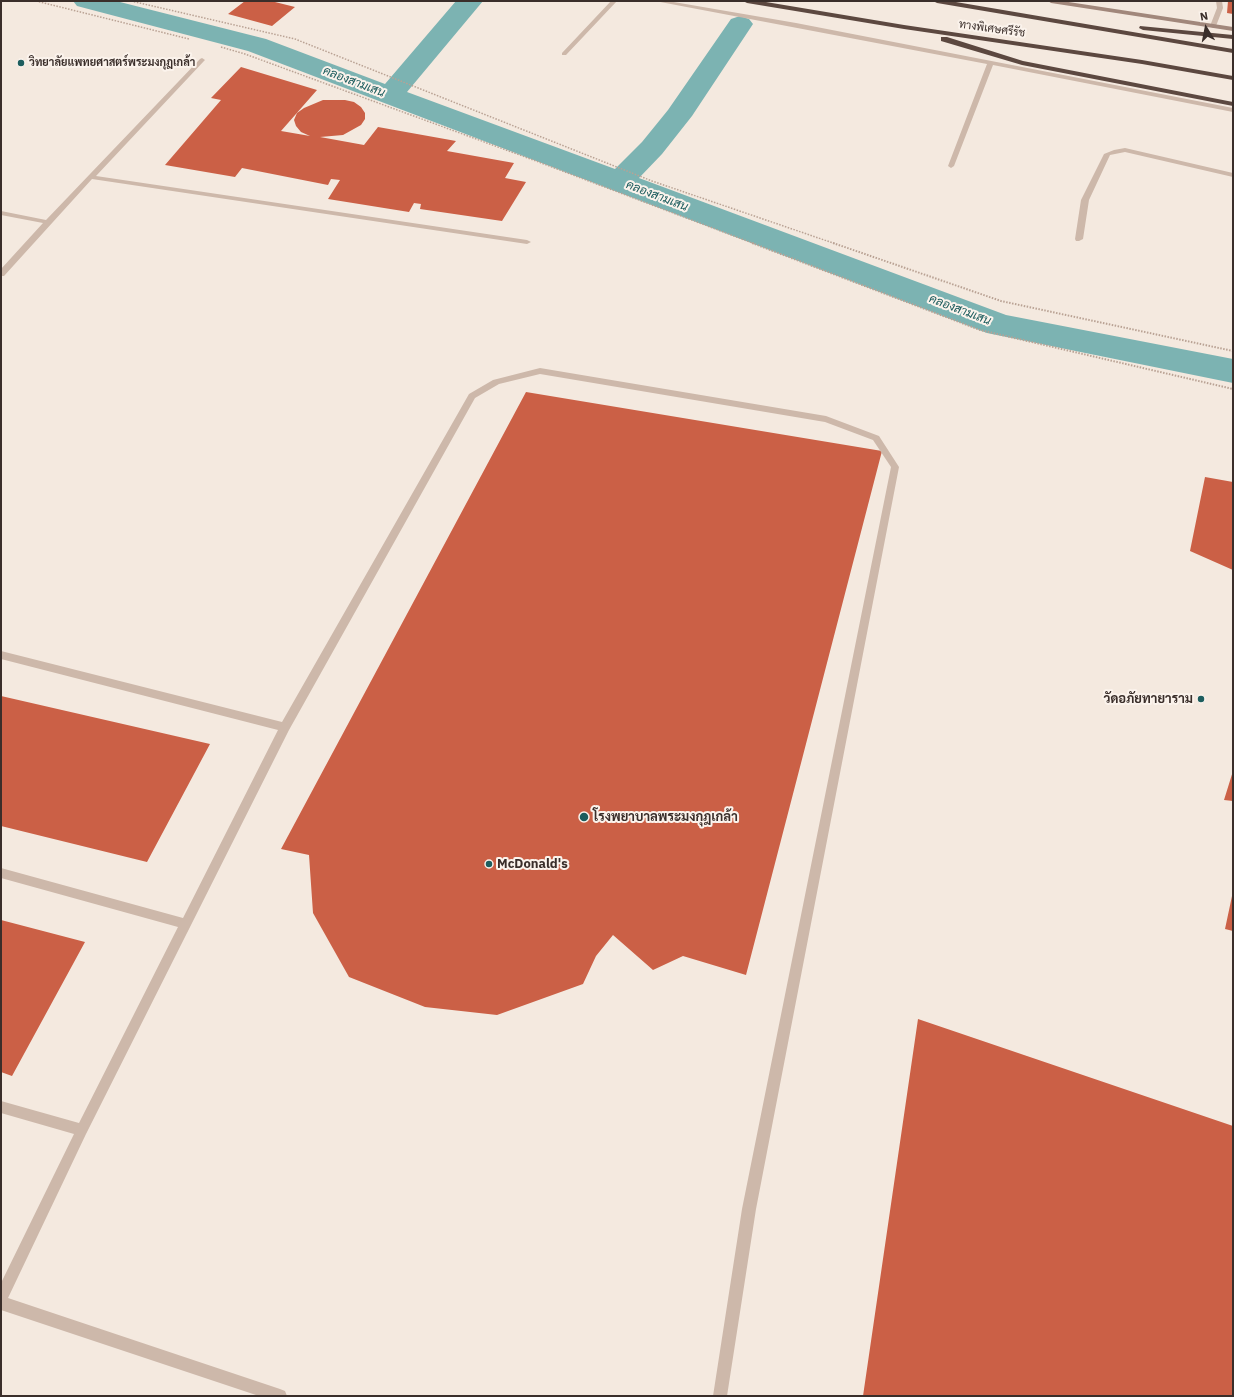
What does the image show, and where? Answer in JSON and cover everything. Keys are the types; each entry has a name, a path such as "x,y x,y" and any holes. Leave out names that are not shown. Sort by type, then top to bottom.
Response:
{"highway":[{"name":"ทางพิเศษศรีรัช","path":"747,1 904,27 1134,61 1233,78"},
{"name":"ทางพิเศษศรีรัช","path":"937,1 1233,51"},
{"path":"1060,21 1233,37"},
{"path":"904,27 1022,63 1233,104"}],"street":[{"path":"564,54 614,1"},
{"path":"658,1 1233,110"},
{"path":"1051,1 1233,29"},
{"path":"1213,26 1220,8 1219,1"},
{"path":"1,274 90,177 202,60"},
{"path":"951,166 991,63"},
{"path":"1080,239 1085,200 1107,154 1125,150 1233,175"},
{"path":"90,177 527,242"},
{"path":"1,213 48,222"},
{"path":"1,1298 82,1130 286,727 472,396 496,382 540,371 826,419 876,438 895,466 750,1209 720,1396"},
{"path":"1,655 286,727"},
{"path":"1,872 186,924"},
{"path":"1,1107 82,1130"},
{"path":"1,1303 280,1396"}],"path":[{"path":"36,1 191,40"},
{"path":"131,1 295,39 652,181 1001,301 1233,351"},
{"path":"214,46 245,54 506,150 980,330 1233,388"}],"building":[{"path":"245,1 271,1 295,7 272,26 228,14"},
{"path":"1228,1 1233,1 1233,14 1227,13"},
{"path":"241,67 317,90 281,131 310,136 301,132 296,126 294,120 297,113 304,108 323,100 345,100 354,102 361,107 365,113 365,119 361,125 343,135 320,137 364,145 378,127 456,141 447,151 514,163 505,178 526,182 502,221 420,209 421,204 414,203 409,212 328,199 340,180 331,179 328,185 242,168 235,177 165,165 221,100 211,98"},
{"path":"526,392 882,451 746,975 683,956 653,970 613,935 596,956 583,984 497,1015 425,1007 349,977 313,913 309,855 281,849"},
{"path":"1205,477 1233,482 1233,570 1190,551"},
{"path":"1,696 210,744 147,862 1,826"},
{"path":"1233,771 1233,801 1224,800"},
{"path":"1233,896 1233,931 1225,929"},
{"path":"1,920 85,942 12,1076 1,1072"},
{"path":"918,1019 1233,1126 1233,1396 863,1396"}],"waterway":[{"name":"คลองสามเสน","path":"86,1 257,45 619,182"},
{"path":"390,95 470,1"},
{"path":"619,182 652,148 678,116 740,24"},
{"name":"คลองสามเสน","path":"619,182 999,325 1233,371"}],"place":[{"name":"วิทยาลัยแพทยศาสตร์พระมงกุฎเกล้า","path":"21,63"},
{"name":"วัดอภัยทายาราม","path":"1201,699"},
{"name":"โรงพยาบาลพระมงกุฎเกล้า","path":"584,817"},
{"name":"McDonald's","path":"489,864"}]}
